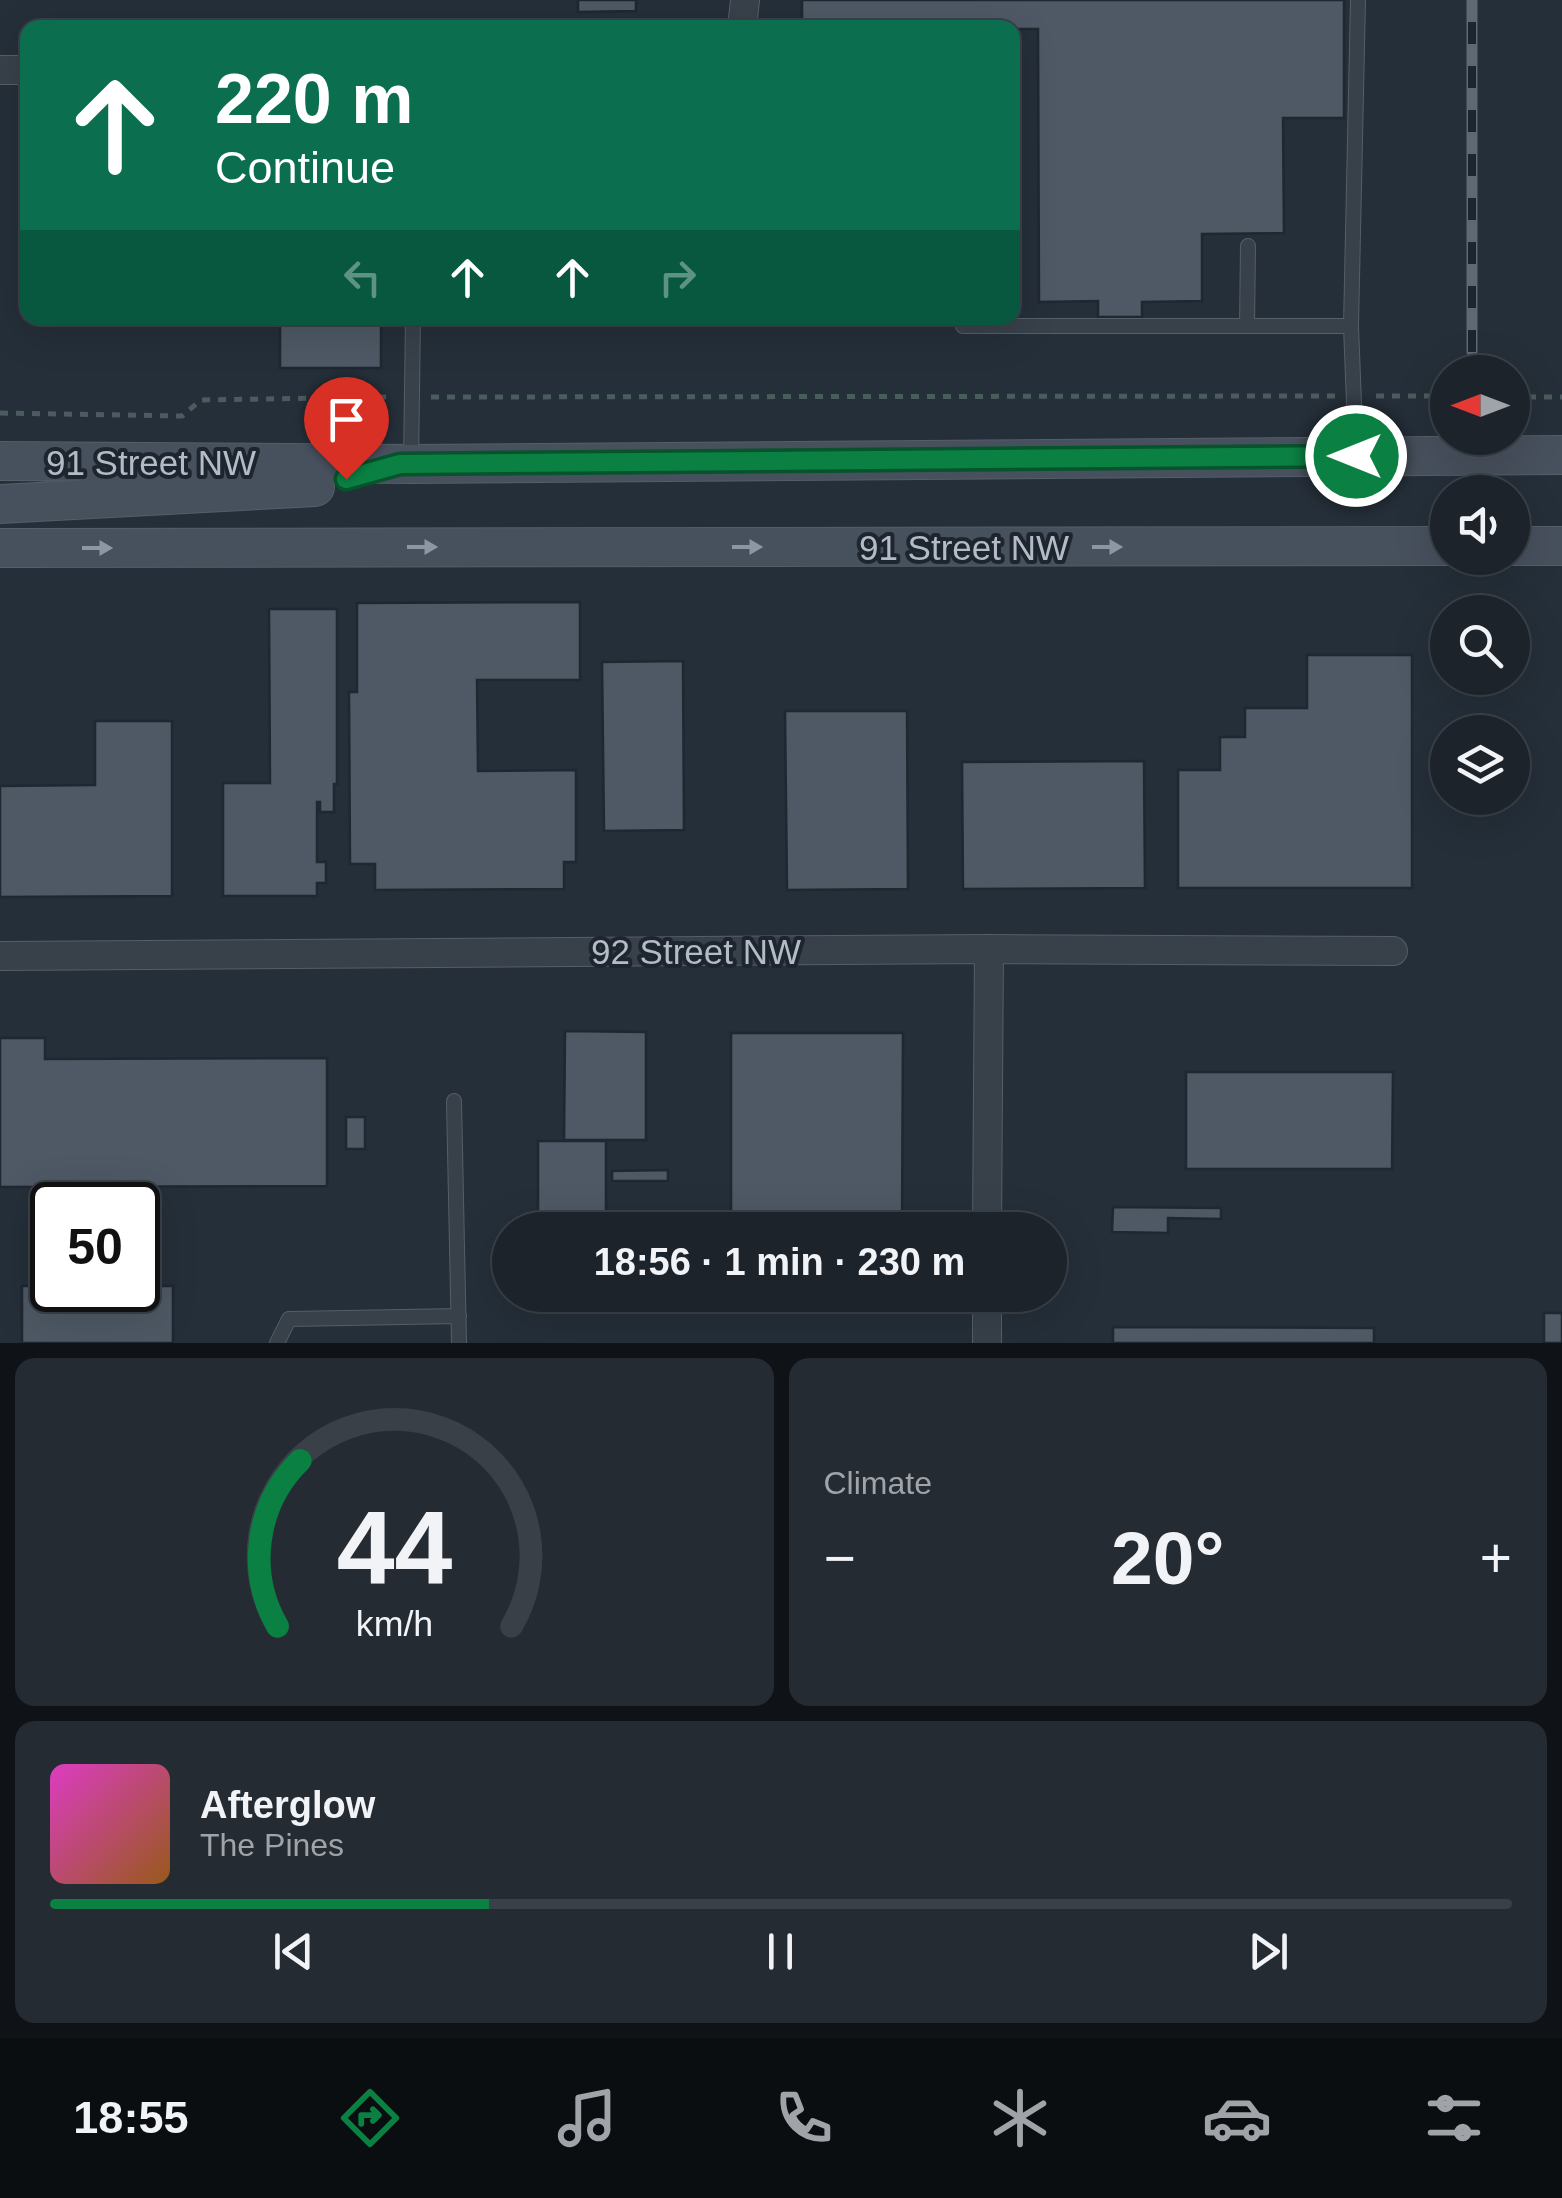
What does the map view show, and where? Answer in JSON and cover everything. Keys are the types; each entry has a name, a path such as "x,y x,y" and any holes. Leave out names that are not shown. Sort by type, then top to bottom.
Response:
{"main road":[{"name":"91 Street NW","path":"0,461 405,464 1562,455"},
{"path":"0,504 320,486 405,464"},
{"name":"91 Street NW","path":"0,548 1430,546"},
{"path":"1530,546 1562,546"}],"street":[{"name":"92 Street NW","path":"0,956 989,949 1393,951"},
{"path":"988,1212 989,949"},
{"path":"987,1312 987,1343"}],"lane":[{"path":"1356,456 1351,326 1358,0"},
{"path":"1247,326 1248,246"},
{"path":"405,464 413,325"},
{"path":"963,325 1351,326"},
{"path":"454,1101 459,1343"},
{"path":"277,1343 288,1319 459,1316"}],"path":[{"path":"0,414 182,416 201,400 1430,396"},
{"path":"1530,396 1562,397"}],"building":[{"path":"578,0 636,0 636,11 578,12"},
{"path":"802,0 1344,0 1344,118 1283,118 1284,233 1202,234 1202,301 1142,302 1142,317 1098,317 1098,301 1039,302 1038,29 1020,29 1020,20 802,20"},
{"path":"280,325 381,325 381,368 280,368"},
{"path":"580,602 580,680 477,680 478,771 576,770 576,862 564,862 564,889 375,890 375,864 350,864 349,692 357,692 357,603"},
{"path":"269,609 337,609 337,784 334,812 320,812 317,802 317,862 326,862 326,883 317,883 317,896 223,896 223,783 270,783"},
{"path":"1307,655 1412,655 1412,888 1178,888 1178,770 1220,770 1220,737 1245,737 1245,708 1307,708"},
{"path":"683,661 684,830 604,831 602,662"},
{"path":"785,711 907,711 908,889 787,890"},
{"path":"95,721 172,721 172,896 0,897 0,786 95,785"},
{"path":"1144,761 1145,888 963,889 962,762"},
{"path":"565,1031 646,1032 646,1140 564,1140"},
{"path":"731,1033 903,1033 902,1212 731,1212"},
{"path":"0,1038 45,1038 45,1059 327,1058 327,1186 30,1182 30,1187 0,1187"},
{"path":"1186,1072 1393,1072 1392,1169 1186,1169"},
{"path":"346,1117 365,1117 365,1149 346,1149"},
{"path":"538,1141 606,1141 606,1212 538,1212"},
{"path":"668,1170 668,1181 612,1181 612,1171"},
{"path":"1113,1207 1221,1208 1221,1219 1168,1218 1168,1233 1112,1232"},
{"path":"22,1286 30,1286 30,1312 160,1312 160,1286 173,1286 173,1343 22,1343"},
{"path":"1544,1313 1562,1313 1562,1343 1544,1343"},
{"path":"1113,1327 1374,1328 1374,1343 1113,1343"}],"railway":[{"path":"1472,0 1472,352"}],"route":[{"path":"346,479 400,464 1356,456"}]}
